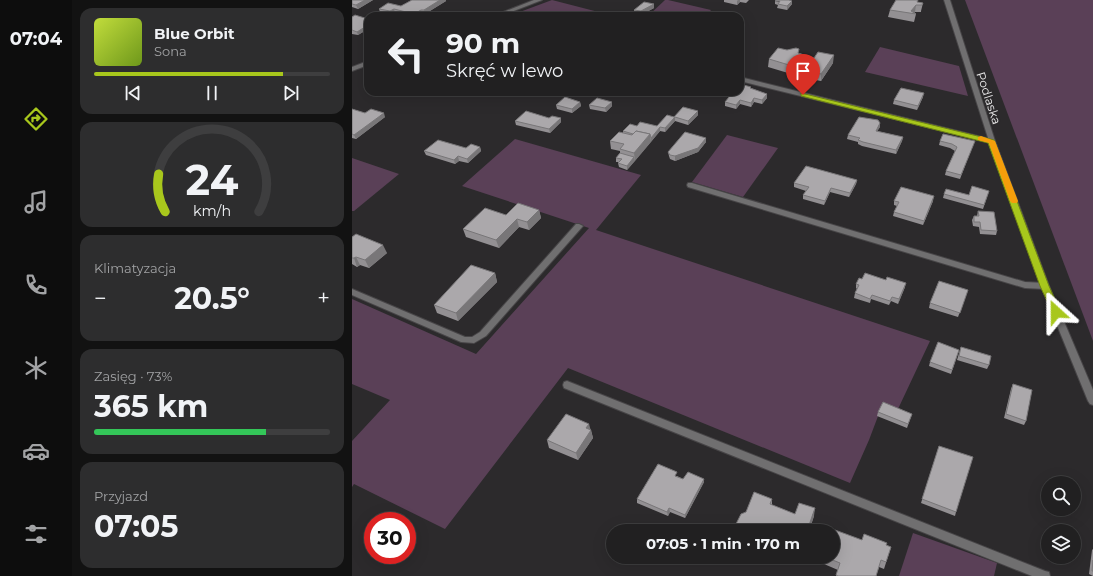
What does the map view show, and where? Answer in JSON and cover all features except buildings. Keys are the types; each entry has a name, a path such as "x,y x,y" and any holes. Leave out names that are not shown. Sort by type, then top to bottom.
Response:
{"street":[{"path":"507,12 539,0"},
{"name":"Podlaska","path":"947,0 992,141 1045,286 1093,401"},
{"path":"352,69 364,64"},
{"path":"744,80 992,141"},
{"path":"690,185 1018,283 1033,286 1045,286"},
{"path":"352,292 464,340 474,340 493,324 579,226"},
{"path":"567,385 1045,576"}],"shaded area":[{"path":"552,0 598,12 520,12"},
{"path":"665,0 711,10 709,12 652,12"},
{"path":"965,0 1093,0 1093,341"},
{"path":"880,47 959,66 968,96 865,72"},
{"path":"727,135 778,148 743,197 692,182"},
{"path":"515,139 641,175 596,230 930,341 898,409 883,403 850,483 568,368 445,529 416,515 416,512 411,512 354,484 352,487 352,441 390,400 352,384 352,299 476,354 589,228 462,186"},
{"path":"352,158 399,174 354,211 352,211"},
{"path":"913,533 997,563 994,576 899,576"}],"slow traffic":[{"path":"981,139 992,141 1014,201"}],"route":[{"path":"803,95 992,141 1056,312"}]}
